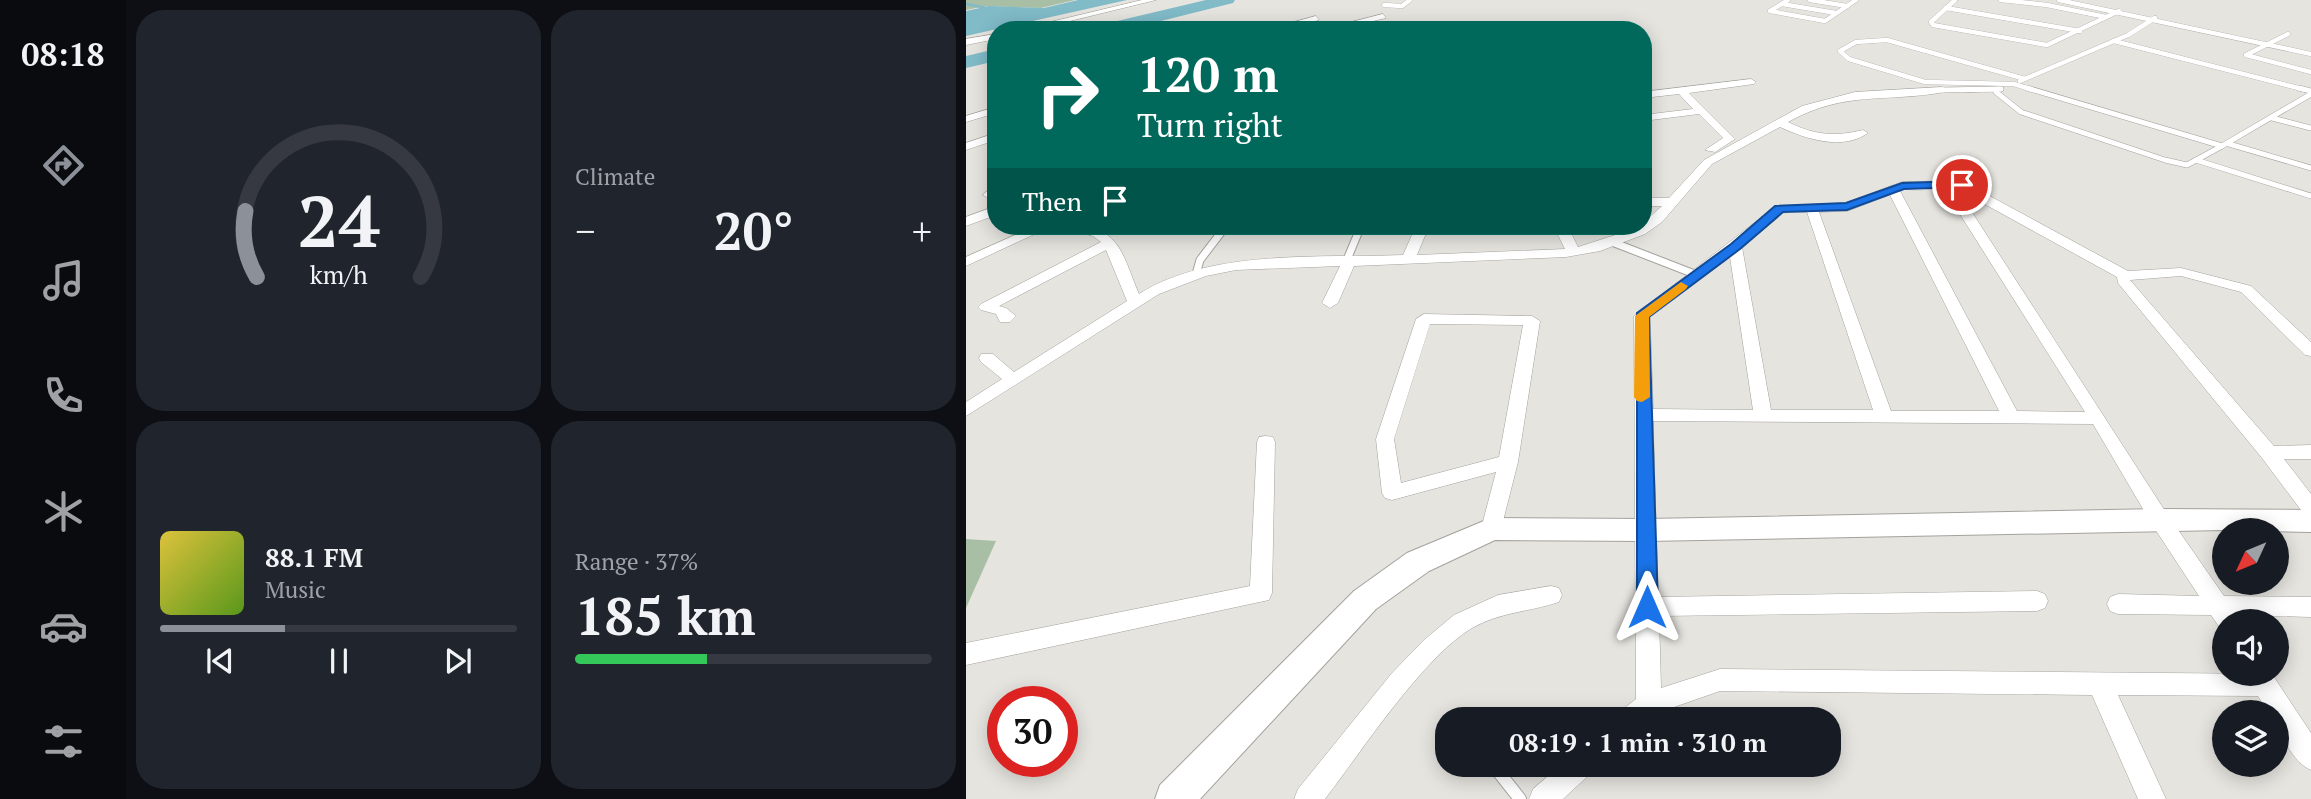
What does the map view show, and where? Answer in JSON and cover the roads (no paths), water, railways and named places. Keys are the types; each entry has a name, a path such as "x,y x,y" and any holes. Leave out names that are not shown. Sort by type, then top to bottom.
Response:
{"street":[{"path":"1060,21 1152,0"},
{"path":"1382,21 1384,2"},
{"path":"1362,21 1383,16"},
{"path":"1306,21 1316,18"},
{"path":"1280,19 1278,20 1282,21"},
{"path":"966,42 987,38"},
{"path":"1652,94 1745,84"},
{"path":"1652,223 1708,162 1806,108 1855,95 1942,90"},
{"path":"1681,91 1730,139 1699,157 1708,162"},
{"path":"1652,117 1702,111"},
{"path":"966,119 987,113"},
{"path":"1780,123 1823,140 1837,140 1863,133"},
{"path":"966,147 987,139"},
{"path":"1948,185 2098,418 2160,520 2221,609"},
{"path":"1640,707 1647,607 1642,316 1735,246 1780,208 1847,207 1902,186 1962,185 2125,275 2181,271 2246,289 2311,351"},
{"path":"1893,189 2011,417"},
{"path":"1652,202 1672,202"},
{"path":"1812,209 1884,416"},
{"path":"966,222 987,214"},
{"path":"966,262 1025,235"},
{"path":"1100,235 1110,243 1135,302"},
{"path":"1408,260 1418,235"},
{"path":"1565,235 1574,252"},
{"path":"966,410 1135,302 1196,274 1236,266 1574,252 1630,235"},
{"path":"1005,319 1008,316 1001,311 986,307 1110,243"},
{"path":"1735,246 1763,415"},
{"path":"1330,303 1348,262"},
{"path":"2125,275 2123,280 2269,453 2311,509"},
{"path":"1491,528 1508,462 1532,321 1424,319 1385,439 1392,493 1508,462"},
{"path":"987,358 1014,380"},
{"path":"966,392 983,399"},
{"path":"1643,415 2098,418"},
{"path":"966,654 1261,593 1266,442"},
{"path":"2269,453 2311,452"},
{"path":"1174,799 1365,600 1418,562 1464,543 1491,528 1647,530 2160,520 2311,521"},
{"path":"1308,799 1401,681 1432,647 1462,622 1498,605 1551,595"},
{"path":"1647,607 2037,601"},
{"path":"2118,604 2212,613"},
{"path":"2286,609 2311,607"},
{"path":"1652,707 1720,680 2100,684 2212,681"},
{"path":"2100,684 2152,799"},
{"path":"2266,686 2311,757"},
{"path":"1542,799 1567,777"}],"lane":[{"path":"1384,2 1402,6 1410,0"},
{"path":"1788,0 1770,11 1825,21 1848,3"},
{"path":"1810,0 1848,3 1855,1"},
{"path":"1955,0 1931,22 1933,25 2048,44 2119,11"},
{"path":"2001,0 2036,3 2106,17"},
{"path":"2059,0 2155,18 2311,54"},
{"path":"1780,4 1836,13"},
{"path":"1946,8 2080,31"},
{"path":"1942,90 1997,92 2113,41 2155,18"},
{"path":"2288,34 2246,55 2311,72"},
{"path":"2025,79 1887,40 1863,40 1840,51 1849,59 1924,82 2014,84 2311,168"},
{"path":"2113,41 2310,94"},
{"path":"1997,92 2021,112 2186,165 2310,94"},
{"path":"2272,118 2311,128"},
{"path":"2196,160 2311,196"},
{"path":"1196,274 1200,260 1219,235"},
{"path":"1348,262 1358,235"},
{"path":"1612,242 1697,275"},
{"path":"1503,777 1520,799"}],"water":[{"path":"1078,0 1127,0 1033,21 987,21 987,31 966,36 966,11 989,6 1044,8"}],"waterway":[{"path":"1140,21 1227,0"},
{"path":"966,4 992,9"},
{"path":"966,62 987,57"}]}
